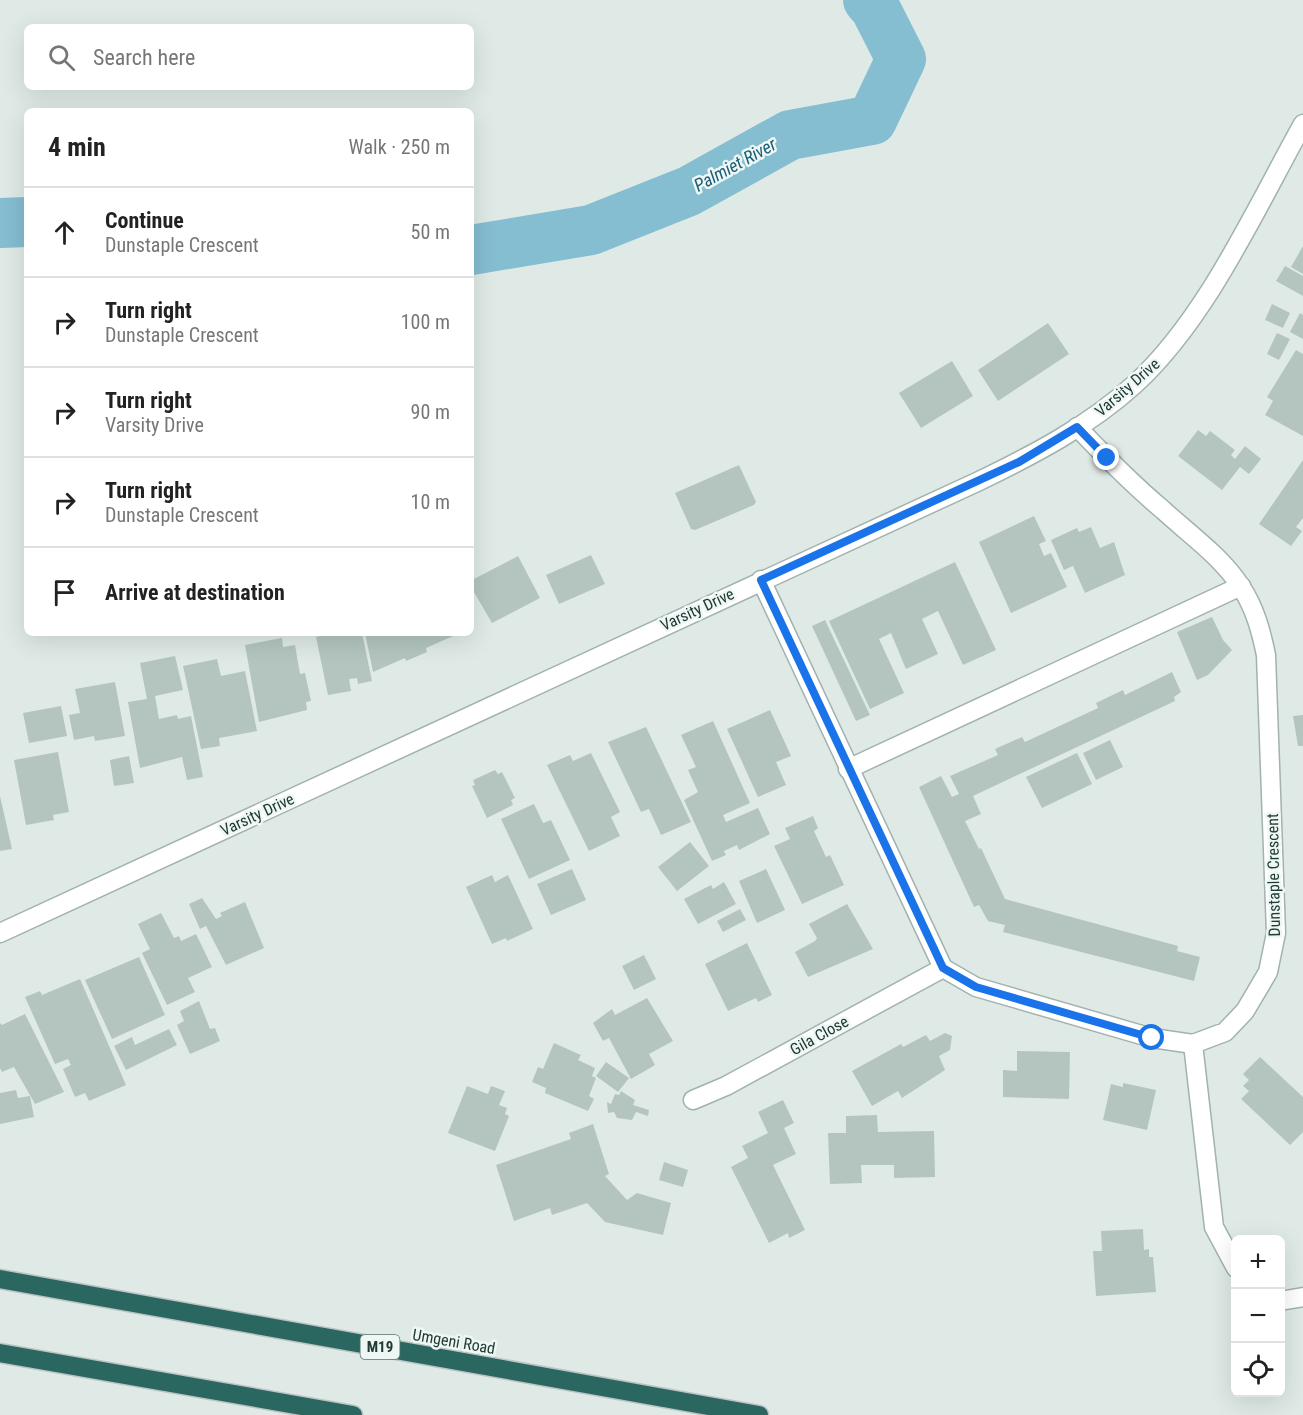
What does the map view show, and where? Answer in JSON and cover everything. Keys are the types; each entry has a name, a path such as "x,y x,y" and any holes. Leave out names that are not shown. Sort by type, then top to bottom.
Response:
{"highway":[{"name":"Umgeni Road","path":"0,1279 759,1415"},
{"path":"0,1353 353,1415"}],"street":[{"name":"Varsity Drive","path":"0,933 1019,462 1077,427 1112,404 1136,382 1177,337 1226,263 1303,124"},
{"name":"Dunstaple Crescent","path":"943,968 976,987 1152,1038 1193,1044 1225,1032 1245,1011 1268,972 1276,933 1266,655 1253,609 1241,586 1218,559 1136,487 1077,427"},
{"path":"761,580 943,968"},
{"path":"848,769 1241,586"},
{"name":"Gila Close","path":"693,1100 726,1086 943,968"},
{"path":"1193,1044 1214,1227 1231,1259"},
{"path":"1285,1299 1303,1297"}],"building":[{"path":"1303,246 1303,274 1291,267"},
{"path":"1285,266 1303,276 1303,296 1276,281"},
{"path":"1272,304 1290,313 1283,328 1265,320"},
{"path":"1300,313 1303,315 1303,339 1290,332"},
{"path":"1048,323 1069,354 998,401 978,370"},
{"path":"1277,333 1290,339 1279,360 1267,354"},
{"path":"1296,350 1303,354 1303,436 1265,415 1273,401 1267,397"},
{"path":"952,361 973,396 921,428 899,393"},
{"path":"1198,430 1206,436 1210,431 1235,450 1231,455 1235,459 1245,446 1261,459 1249,474 1240,467 1222,490 1178,456"},
{"path":"1303,460 1303,518 1296,527 1302,531 1291,546 1259,524"},
{"path":"739,465 756,502 754,505 695,530 691,529 675,493"},
{"path":"1034,516 1046,541 1039,544 1044,556 1051,553 1067,587 1011,613 979,542"},
{"path":"1091,527 1100,548 1114,542 1125,575 1085,593 1073,566 1064,570 1051,540 1077,528 1079,532"},
{"path":"591,555 605,584 559,604 546,575"},
{"path":"518,556 540,598 492,623 474,592 474,579"},
{"path":"955,562 996,650 963,665 938,611 922,619 938,654 906,669 891,633 879,639 904,693 870,709 829,621"},
{"path":"1212,617 1223,640 1232,650 1208,675 1197,680 1177,632"},
{"path":"825,620 870,715 856,721 812,626"},
{"path":"363,636 372,681 358,684 357,678 349,679 351,691 328,695 316,637"},
{"path":"366,636 453,636 426,648 427,652 406,661 405,658 373,672"},
{"path":"282,638 283,647 295,645 300,674 305,673 311,701 306,702 307,710 259,722 245,645"},
{"path":"175,656 183,690 155,696 159,719 177,715 178,719 191,716 203,777 187,780 182,757 140,768 128,702 147,699 140,663"},
{"path":"217,659 221,676 245,671 257,731 219,738 220,746 201,749 183,666"},
{"path":"1172,672 1181,692 1174,697 1175,701 973,796 981,814 965,821 979,849 981,848 1005,899 1178,946 1177,951 1200,957 1194,981 1003,932 1005,925 988,921 979,905 974,907 919,787 941,776 952,797 959,794 950,776 998,755 995,749 1022,737 1025,742 1098,708 1096,703 1123,690 1125,695"},
{"path":"115,682 125,736 95,741 94,736 74,740 69,715 80,713 75,689"},
{"path":"61,706 67,736 29,743 23,713"},
{"path":"770,710 791,756 776,762 786,785 758,797 727,729"},
{"path":"1303,715 1303,746 1298,746 1293,716"},
{"path":"713,721 750,803 723,815 726,822 758,808 770,834 739,850 737,845 724,851 726,855 712,861 684,800 698,792 688,770 696,767 681,735"},
{"path":"646,727 691,822 661,835 649,809 641,812 608,742"},
{"path":"1110,740 1123,767 1096,780 1083,753"},
{"path":"58,752 69,812 53,815 54,820 26,825 14,760"},
{"path":"591,753 620,812 611,817 620,836 589,851 547,765 570,755 573,761"},
{"path":"1077,753 1092,784 1042,808 1026,777"},
{"path":"129,756 134,783 114,786 110,760"},
{"path":"495,770 498,774 502,772 515,798 511,800 513,805 487,818 472,786 475,785 473,780"},
{"path":"0,796 12,849 0,851"},
{"path":"534,804 543,823 551,820 570,860 529,879 501,819"},
{"path":"813,816 818,828 814,831 826,857 830,855 844,885 802,904 774,846 790,839 785,828"},
{"path":"690,842 709,866 677,891 658,867"},
{"path":"572,869 586,900 551,915 537,884"},
{"path":"766,869 785,910 757,923 739,881"},
{"path":"492,875 495,882 508,875 533,929 507,941 506,938 492,944 466,887"},
{"path":"724,882 736,904 698,924 684,899 711,885 713,889"},
{"path":"202,898 216,919 222,916 220,913 245,902 264,948 226,965 206,926 200,929 189,904"},
{"path":"847,904 873,949 808,977 795,952 817,938 809,924"},
{"path":"740,909 746,920 723,932 717,921"},
{"path":"161,913 174,938 179,936 181,941 196,934 212,967 188,978 195,992 167,1005 142,953 150,949 138,924"},
{"path":"747,943 772,995 758,1002 756,998 728,1011 705,964"},
{"path":"644,955 656,979 634,990 622,966"},
{"path":"139,957 165,1015 112,1039 85,980"},
{"path":"80,979 126,1085 89,1101 85,1093 75,1097 63,1069 71,1065 68,1059 55,1064 25,997 40,991 42,995"},
{"path":"647,998 673,1041 649,1054 655,1065 631,1079 609,1038 603,1041 593,1023 612,1009 615,1015"},
{"path":"199,1001 210,1029 215,1028 220,1041 190,1054 177,1025 184,1021 180,1011"},
{"path":"25,1014 64,1092 35,1104 14,1067 2,1072 0,1068 0,1023 2,1025"},
{"path":"169,1029 177,1045 126,1070 114,1046 132,1037 135,1045"},
{"path":"945,1033 952,1036 950,1050 939,1056 945,1070 902,1098 898,1091 872,1106 852,1071 901,1044 903,1047 926,1035 930,1041"},
{"path":"554,1043 581,1055 578,1060 595,1068 592,1076 596,1078 589,1096 594,1099 588,1111 545,1093 546,1088 532,1082 538,1067 543,1069"},
{"path":"1017,1051 1070,1052 1069,1099 1003,1097 1003,1070 1017,1071"},
{"path":"1260,1057 1303,1097 1303,1132 1290,1145 1241,1099 1249,1091 1243,1086 1249,1080 1243,1074"},
{"path":"606,1062 629,1078 618,1092 596,1076"},
{"path":"1123,1083 1156,1090 1147,1130 1103,1120 1111,1084 1123,1087"},
{"path":"467,1086 488,1094 491,1086 505,1091 499,1105 507,1108 505,1114 509,1116 495,1151 448,1133"},
{"path":"16,1090 18,1098 30,1096 34,1117 0,1124 0,1093"},
{"path":"621,1091 635,1100 633,1105 649,1110 648,1116 636,1112 632,1120 617,1118 614,1112 608,1113 607,1102 611,1104 615,1094 619,1095"},
{"path":"783,1100 794,1123 784,1128 796,1154 773,1165 805,1230 789,1238 788,1233 769,1243 731,1167 748,1158 742,1146 768,1133 758,1112"},
{"path":"877,1115 878,1132 934,1131 935,1177 894,1178 894,1165 861,1165 862,1183 830,1184 828,1133 846,1133 846,1116"},
{"path":"593,1124 609,1174 605,1176 627,1200 637,1193 671,1203 663,1235 605,1222 587,1203 552,1215 550,1208 514,1221 496,1165 571,1139 569,1133"},
{"path":"664,1162 688,1170 683,1187 659,1180"},
{"path":"1143,1229 1144,1250 1149,1249 1149,1257 1153,1257 1156,1292 1096,1296 1093,1251 1102,1251 1101,1231"}],"waterway":[{"name":"Palmiet River","path":"474,250 591,230 689,191 790,135 872,120 901,59 875,8 868,0"},
{"name":"Palmiet River","path":"0,223 24,222"}],"route":[{"path":"1107,458 1077,427 1049,446 1019,462 761,580 928,941 943,968 976,987 1152,1038"}]}
